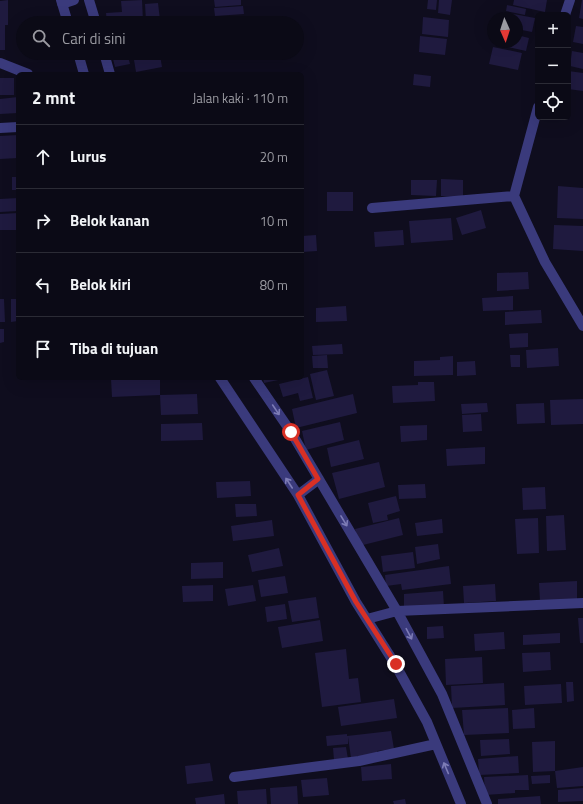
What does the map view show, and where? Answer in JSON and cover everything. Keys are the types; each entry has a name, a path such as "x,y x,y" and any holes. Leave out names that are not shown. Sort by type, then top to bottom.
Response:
{"street":[{"path":"66,16 61,2 74,0"},
{"path":"89,0 94,16"},
{"path":"566,12 570,0"},
{"path":"80,60 83,72"},
{"path":"106,60 109,72"},
{"path":"0,63 23,72"},
{"path":"535,118 514,196 545,262 583,326"},
{"path":"0,128 16,127"},
{"path":"372,208 514,196"},
{"path":"221,380 298,495 356,602 372,618 427,722 460,804"},
{"path":"255,380 291,432 442,694 487,804"},
{"path":"298,495 318,479"},
{"path":"372,618 394,611 583,603"},
{"path":"234,777 359,761 436,744"}],"building":[{"path":"8,0 8,25 5,25 5,50 0,50 0,1"},
{"path":"142,0 143,16 106,16 106,13 122,12 121,1"},
{"path":"214,0 241,0 241,5 215,7"},
{"path":"428,0 437,0 436,10 427,9"},
{"path":"439,0 452,0 450,15 438,13"},
{"path":"514,0 547,0 545,12 513,5"},
{"path":"583,0 583,19 579,18"},
{"path":"158,3 160,16 146,16 145,4"},
{"path":"507,5 526,9 525,15 523,15 523,12 506,11"},
{"path":"243,6 244,14 215,16 214,8"},
{"path":"523,16 535,18 532,32 523,30"},
{"path":"423,17 449,20 448,37 422,34"},
{"path":"576,26 583,27 583,44 573,42"},
{"path":"420,36 447,39 445,55 419,52"},
{"path":"523,36 529,38 526,51 513,48 523,48"},
{"path":"493,48 522,53 518,70 489,64"},
{"path":"572,51 583,53 583,69 571,66"},
{"path":"113,60 129,60 130,64 115,67"},
{"path":"134,60 161,60 162,67 136,72"},
{"path":"571,71 583,73 583,91 571,89"},
{"path":"414,74 431,76 430,87 413,85"},
{"path":"0,78 14,78 14,95 0,95"},
{"path":"16,97 16,113 0,114 0,99"},
{"path":"16,135 16,158 0,159 0,136"},
{"path":"12,177 16,177 16,190 12,190"},
{"path":"441,179 463,180 463,197 441,196"},
{"path":"411,180 437,180 436,196 411,195"},
{"path":"558,186 583,188 583,219 557,218"},
{"path":"327,192 353,192 353,211 327,211"},
{"path":"16,198 16,211 0,212 0,199"},
{"path":"481,210 486,228 462,235 456,218"},
{"path":"16,213 16,230 0,230 0,214"},
{"path":"451,218 453,240 411,243 409,221"},
{"path":"554,225 583,226 583,251 553,249"},
{"path":"403,230 404,245 375,247 374,232"},
{"path":"316,235 317,251 304,252 304,236"},
{"path":"528,272 529,289 497,291 497,273"},
{"path":"513,296 513,310 483,311 482,298"},
{"path":"0,299 4,299 5,322 0,322"},
{"path":"11,299 16,299 16,321 11,322"},
{"path":"346,306 347,321 316,322 316,308"},
{"path":"541,310 542,323 505,325 505,312"},
{"path":"0,329 4,329 4,342 0,343"},
{"path":"528,333 528,347 510,348 509,334"},
{"path":"342,344 343,354 313,355 312,346"},
{"path":"558,348 559,366 527,368 526,350"},
{"path":"327,355 328,368 313,368 312,356"},
{"path":"510,355 520,355 520,367 511,367"},
{"path":"453,356 453,375 414,376 414,361 440,360 440,357"},
{"path":"475,361 476,375 457,376 457,362"},
{"path":"327,370 334,396 316,400 310,374"},
{"path":"308,377 313,398 300,401 298,393 283,397 279,384 296,380 304,380 304,378"},
{"path":"111,380 160,380 160,395 112,397"},
{"path":"263,380 278,380 264,383"},
{"path":"418,382 434,382 435,401 393,403 392,386 418,385"},
{"path":"197,394 198,414 161,415 160,395"},
{"path":"353,394 357,413 296,428 292,409"},
{"path":"583,399 583,424 551,425 550,400"},
{"path":"487,403 488,412 462,414 461,404"},
{"path":"544,403 545,423 517,424 516,404"},
{"path":"481,414 482,431 463,432 462,415"},
{"path":"340,422 344,440 306,450 302,431"},
{"path":"202,423 203,440 161,441 161,424"},
{"path":"427,425 427,440 401,442 400,426"},
{"path":"359,440 364,459 331,467 327,448"},
{"path":"485,447 485,464 447,466 446,449"},
{"path":"379,462 385,487 339,499 332,473"},
{"path":"250,481 251,496 217,498 216,482"},
{"path":"425,484 426,498 399,499 398,485"},
{"path":"545,487 546,509 523,510 522,488"},
{"path":"396,496 400,511 387,515 388,520 373,523 368,503"},
{"path":"235,504 256,504 257,516 236,517"},
{"path":"564,515 566,550 547,551 546,516"},
{"path":"399,518 403,535 359,546 355,529"},
{"path":"538,518 539,553 517,554 515,519"},
{"path":"442,519 443,533 417,536 415,523"},
{"path":"272,520 274,536 233,541 231,526"},
{"path":"438,544 440,559 417,564 415,547"},
{"path":"279,548 283,566 252,572 248,555"},
{"path":"413,552 415,568 383,572 381,556"},
{"path":"223,562 223,578 191,579 191,563"},
{"path":"449,566 451,584 402,590 401,584 386,586 385,575"},
{"path":"285,576 288,593 261,597 258,580"},
{"path":"577,581 577,600 540,601 539,583"},
{"path":"495,584 496,601 464,603 463,586"},
{"path":"213,585 213,601 183,602 182,586"},
{"path":"253,585 256,601 228,606 225,589"},
{"path":"443,591 444,607 404,609 404,594"},
{"path":"316,597 319,618 292,622 288,601"},
{"path":"285,604 287,619 267,622 265,607"},
{"path":"578,618 583,618 583,643 580,643"},
{"path":"320,620 323,641 282,648 278,627"},
{"path":"443,626 444,638 427,639 427,627"},
{"path":"504,632 505,649 475,651 474,634"},
{"path":"560,633 560,643 523,645 523,635"},
{"path":"346,649 349,679 358,678 361,702 322,707 315,653"},
{"path":"550,652 551,670 523,672 522,653"},
{"path":"482,657 483,683 446,685 445,659"},
{"path":"566,682 573,682 574,701 567,702"},
{"path":"504,683 505,705 452,708 451,686"},
{"path":"561,684 562,703 525,705 524,686"},
{"path":"394,699 397,718 341,726 338,707"},
{"path":"508,708 509,733 464,735 462,710"},
{"path":"534,708 535,728 513,729 512,710"},
{"path":"391,731 394,749 377,751 377,755 351,758 348,737 348,744 327,746 326,736 347,734 347,736"},
{"path":"509,739 510,754 481,756 480,740"},
{"path":"555,741 555,771 533,772 532,742"},
{"path":"346,747 348,759 334,760 333,748"},
{"path":"518,756 519,773 479,775 478,759"},
{"path":"210,763 213,781 187,784 185,766"},
{"path":"391,764 392,779 362,781 361,767"},
{"path":"583,767 583,786 557,788 555,771"},
{"path":"528,775 529,790 515,790 515,793 485,795 484,777"},
{"path":"550,775 550,783 532,784 531,776"},
{"path":"327,778 329,795 303,797 301,780"},
{"path":"297,786 298,804 271,804 270,788"},
{"path":"583,788 583,801 558,802 558,790"},
{"path":"266,789 267,804 238,804 237,791"},
{"path":"224,794 225,804 196,804 195,798"},
{"path":"540,796 541,804 498,804 498,799"},
{"path":"405,799 406,804 394,804 393,801"}],"route":[{"path":"291,432 318,479 298,495 356,602 396,664"}]}
